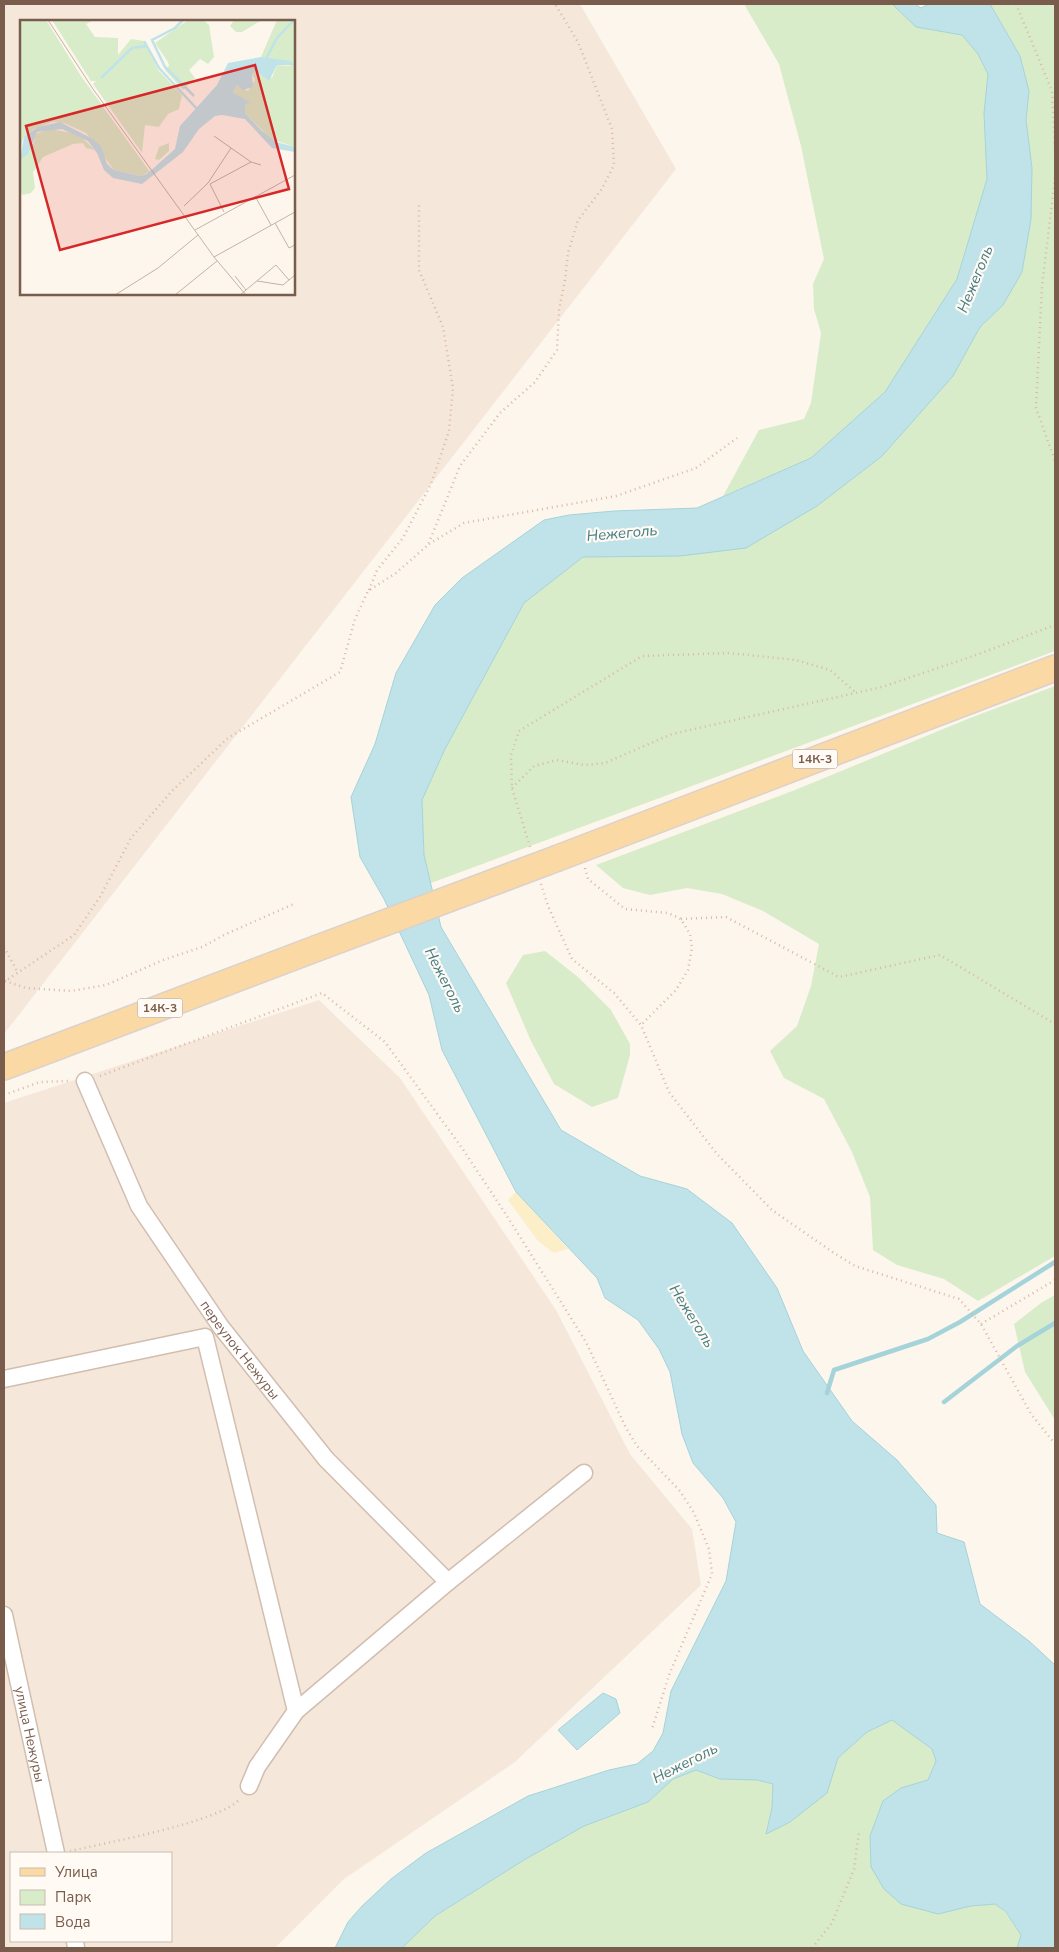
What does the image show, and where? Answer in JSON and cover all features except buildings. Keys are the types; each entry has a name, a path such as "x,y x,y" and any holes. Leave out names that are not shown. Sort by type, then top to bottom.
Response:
{"main road":[{"name":"14К-3","path":"4,1067 1055,668"}],"street":[{"name":"переулок Нежуры","path":"85,1081 139,1206 221,1327 326,1460 448,1582"},
{"path":"205,1338 221,1327"},
{"name":"переулок Нежуры","path":"4,1378 205,1338 296,1711"},
{"path":"249,1786 257,1767 296,1711 448,1582 584,1473"},
{"name":"улица Нежуры","path":"4,1615 10,1669 56,1852"}],"path":[{"path":"428,544 460,466 500,413 535,382 557,350 559,310 568,252 578,220 602,189 614,165 612,129 578,42 555,4"},
{"path":"1016,4 1052,91 1055,149"},
{"path":"1055,178 1042,286 1036,408 1055,461"},
{"path":"4,982 74,935 100,897 131,838 172,791 228,738 340,672 355,619 377,570 403,538 430,484 449,431 453,388 443,326 419,270 419,205"},
{"path":"368,591 396,573 428,544 464,523 616,496 696,468 737,438"},
{"path":"512,788 534,766 557,760 584,765 604,763 672,734 882,687 979,654 1055,625"},
{"path":"532,854 512,788 510,755 519,731 642,656 730,653 796,660 830,670 855,692"},
{"path":"581,848 588,879 625,909 668,913 681,920 690,934 692,948 688,970 676,990 640,1025"},
{"path":"540,880 548,906 572,959 614,993 640,1025 669,1092 717,1154 772,1210 855,1266 959,1299 981,1324 1031,1414 1055,1444"},
{"path":"4,982 26,988 71,992 106,985 163,960 202,947 226,934 296,903"},
{"path":"681,920 726,917 839,977 940,955 1055,1024"},
{"path":"4,947 18,973"},
{"path":"4,1095 40,1082 85,1081 322,992 384,1042 462,1148 505,1213 586,1342 636,1446 680,1491 694,1513 709,1549 712,1574 669,1675 652,1729"},
{"path":"981,1324 1055,1280"},
{"path":"66,1852 209,1817 235,1805 249,1786"},
{"path":"812,1948 836,1914 854,1869 859,1832"}],"shaded area":[{"path":"4,4 580,4 676,169 4,1034"},
{"path":"319,1000 400,1078 556,1310 630,1454 692,1529 701,1585 515,1762 344,1879 275,1948 4,1948 4,1103"}],"green space":[{"path":"744,4 892,4 916,27 962,35 978,54 988,74 984,113 987,179 957,279 885,392 811,458 723,496 759,430 804,419 811,403 821,333 814,309 813,284 824,259 801,146 779,64"},
{"path":"990,4 1055,4 1055,651 431,883 424,855 422,800 445,749 524,603 583,557 613,556 817,506 882,456 953,376 980,327 1003,305 1032,168 1026,120 1029,91 1020,56"},
{"path":"1055,686 1055,1256 978,1301 944,1279 897,1265 873,1250 870,1197 852,1152 824,1099 784,1078 770,1051 797,1026 811,986 819,944 763,911 722,894 687,888 650,895 623,888 596,865 795,790 970,718"},
{"path":"545,951 578,977 611,1010 630,1044 630,1055 618,1098 592,1107 554,1084 531,1041 506,983 523,955"},
{"path":"1055,1295 1055,1420 1025,1372 1014,1324 1041,1303"},
{"path":"892,1720 932,1749 936,1761 928,1780 901,1788 883,1801 870,1836 938,1914 971,1906 995,1904 1004,1911 1021,1935 1017,1948 402,1948 435,1916 524,1860 584,1826 648,1802 673,1779 696,1770 720,1779 757,1780 773,1784 772,1808 766,1833 790,1822 826,1793 838,1758 867,1732"}],"sand":[{"path":"516,1192 568,1249 554,1253 538,1241 508,1200"}],"water":[{"name":"Нежеголь","path":"892,4 915,4 921,8 929,4 990,4 1020,56 1029,91 1026,120 1032,168 1031,219 1022,272 1003,305 980,327 953,376 882,456 817,506 746,548 680,556 583,557 524,603 445,749 422,800 424,855 441,927 561,1130 640,1176 687,1189 732,1223 777,1288 803,1351 852,1421 897,1460 936,1505 937,1533 964,1542 980,1604 1029,1641 1055,1665 1055,1948 1017,1948 1021,1935 1005,1911 995,1904 971,1906 938,1914 901,1904 884,1889 871,1867 870,1836 883,1801 901,1788 928,1780 936,1761 932,1749 892,1720 867,1732 838,1758 827,1793 790,1822 766,1834 772,1808 773,1784 757,1780 720,1779 696,1770 673,1779 648,1802 584,1826 524,1860 435,1916 402,1948 335,1948 348,1922 362,1906 391,1879 426,1853 528,1796 609,1770 637,1764 653,1751 663,1733 671,1691 726,1581 736,1522 723,1498 693,1463 682,1434 670,1372 659,1349 638,1320 605,1298 597,1278 516,1192 442,1050 429,995 384,899 360,857 351,797 375,744 396,673 435,605 462,578 544,520 569,515 614,511 697,508 811,458 885,392 957,279 987,179 984,113 988,74 978,54 962,35 916,27"},
{"path":"603,1693 616,1699 620,1713 577,1750 558,1730"}],"waterway":[{"path":"827,1393 834,1370 928,1339 960,1322 1055,1262"},
{"path":"944,1402 1017,1346 1055,1323"}]}
